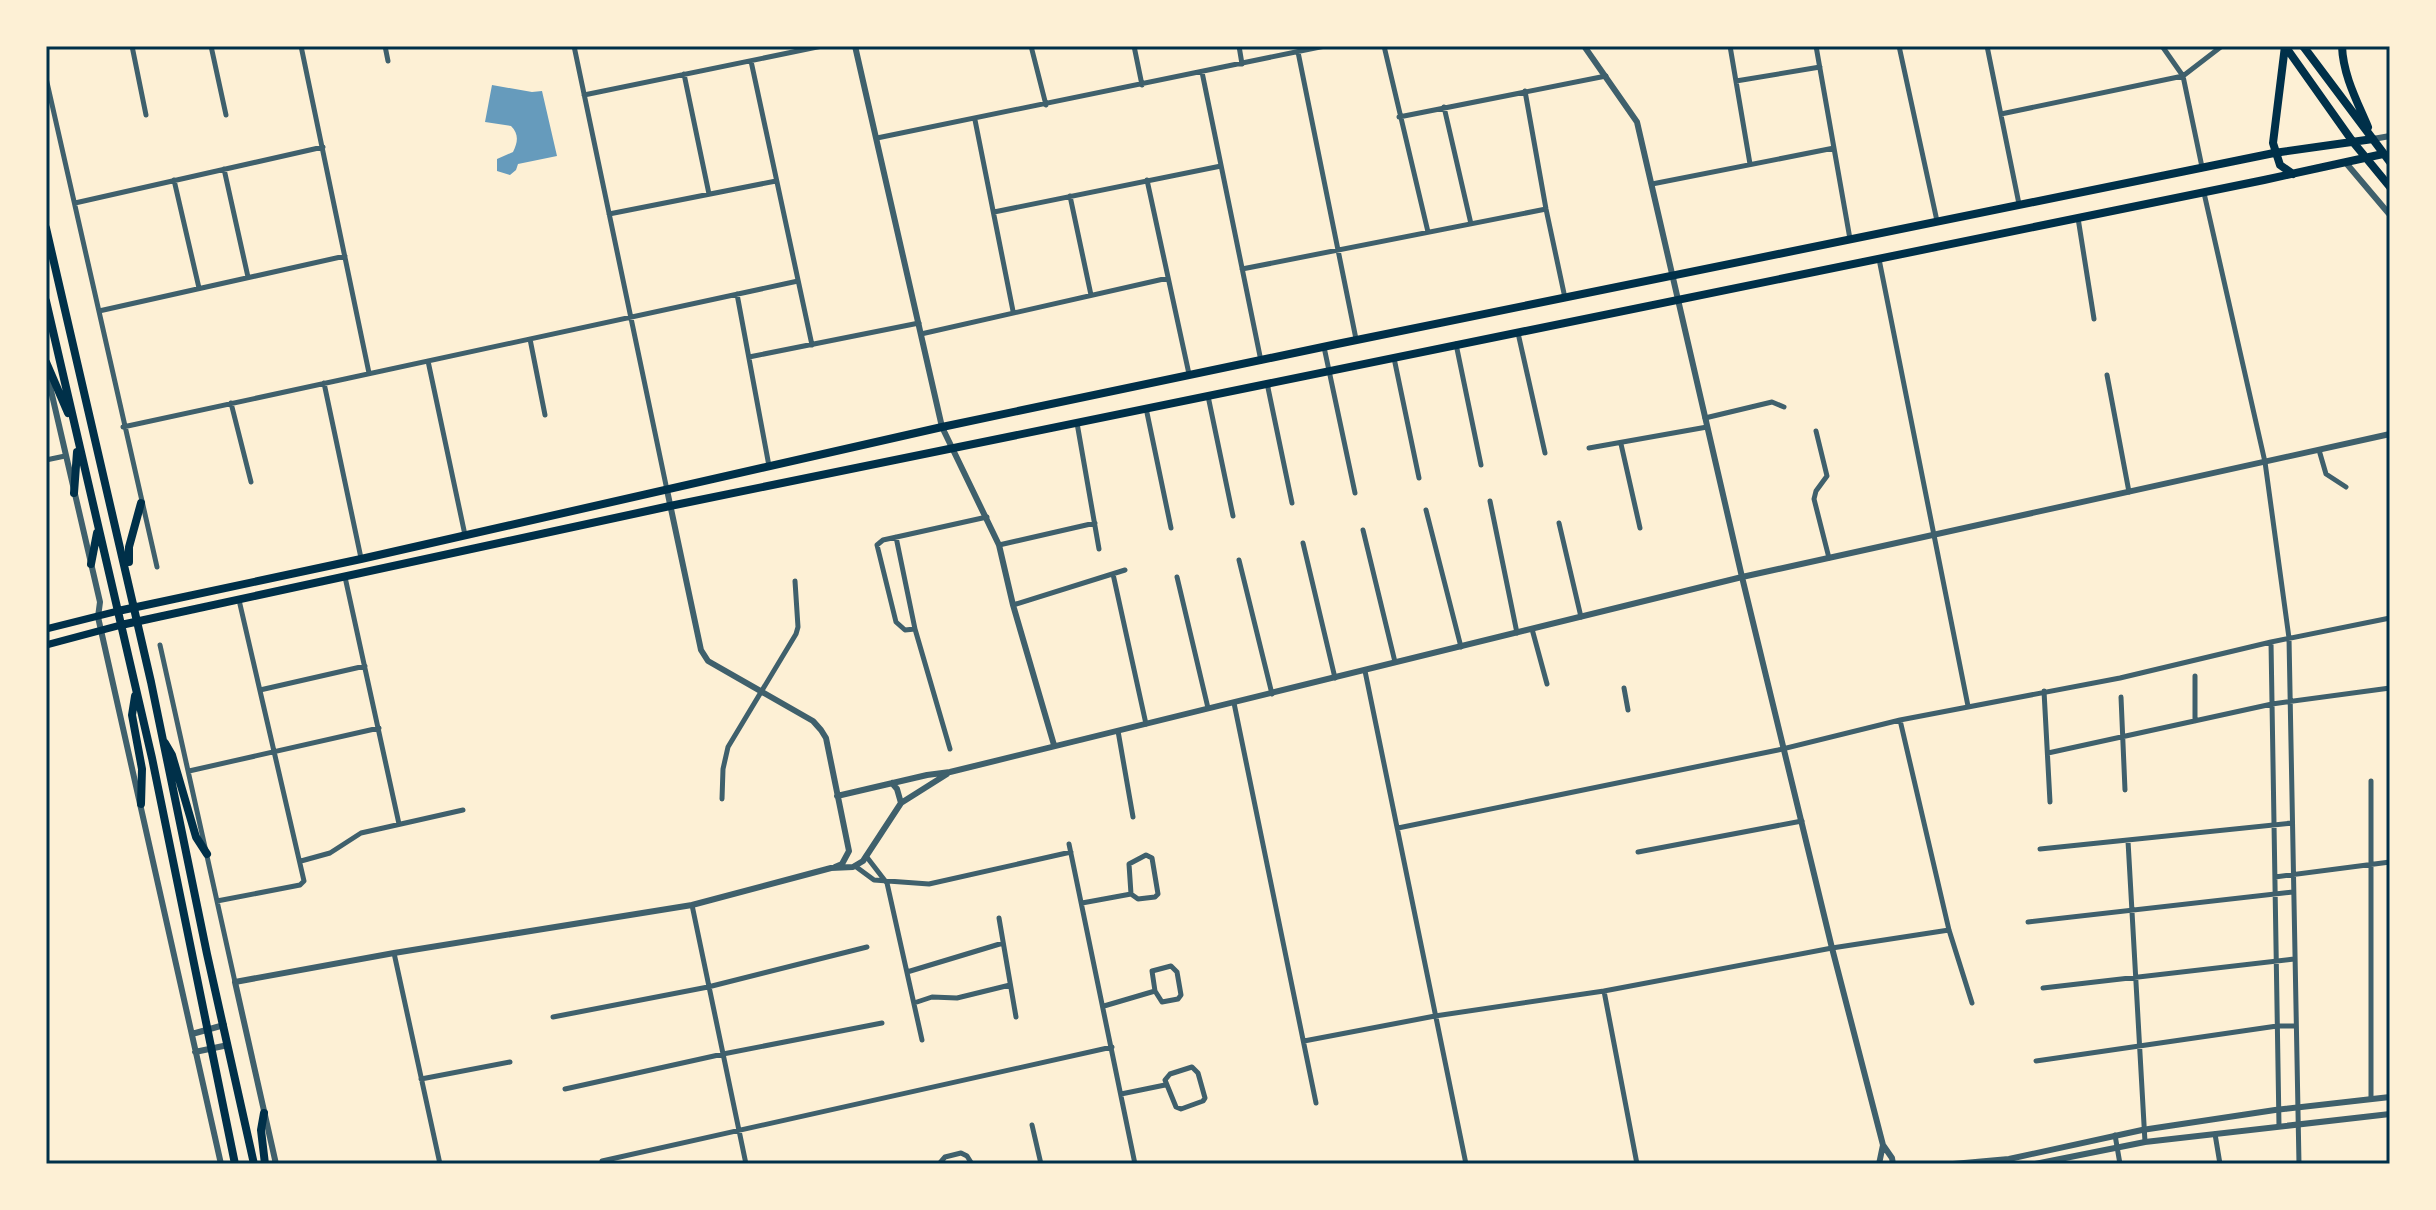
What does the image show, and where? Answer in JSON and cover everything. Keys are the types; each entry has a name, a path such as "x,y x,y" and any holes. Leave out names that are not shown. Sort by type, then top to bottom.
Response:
{"main road":[{"path":"2285,46 2353,142 2390,187"},
{"path":"2285,46 2273,143 2280,165 2293,174"},
{"path":"2303,46 2390,162"},
{"path":"2342,46 2342,59 2351,86 2373,139"},
{"path":"46,629 942,427 2202,167 2373,139"},
{"path":"46,645 137,621 670,506 2204,193 2386,153"},
{"path":"46,228 128,575 254,1164"},
{"path":"46,301 137,691 235,1164"},
{"path":"46,362 75,428 77,468 74,493"},
{"path":"128,575 129,547 141,503"},
{"path":"91,564 97,539 96,520"},
{"path":"137,691 132,715 142,769 141,804"},
{"path":"162,739 172,755 196,837 207,854"},
{"path":"264,1113 261,1130 265,1164"}],"street":[{"path":"132,46 146,115"},
{"path":"211,46 226,115"},
{"path":"301,46 369,373"},
{"path":"385,46 388,61"},
{"path":"574,46 701,650 708,661 720,670 813,721 821,730 826,738 849,851 855,866 865,875 887,883 929,884 1071,852"},
{"path":"584,95 822,46"},
{"path":"858,46 942,427 999,545 1013,605 1054,745"},
{"path":"1031,46 1046,105"},
{"path":"1134,46 1142,85"},
{"path":"1239,46 1242,64"},
{"path":"877,138 1325,46"},
{"path":"1384,46 1428,232"},
{"path":"1584,46 1637,122 1676,300 1832,948 1883,1145 1893,1164"},
{"path":"1730,46 1750,164"},
{"path":"1816,46 1850,239"},
{"path":"1899,46 1937,221"},
{"path":"1987,46 2019,204"},
{"path":"2162,46 2183,76 2202,167"},
{"path":"2001,114 2183,76 2222,46"},
{"path":"1298,52 1357,340"},
{"path":"751,61 812,345"},
{"path":"1736,81 1820,67"},
{"path":"1202,72 1261,361"},
{"path":"684,74 709,194"},
{"path":"1399,117 1607,76"},
{"path":"46,78 157,567"},
{"path":"1525,91 1565,298"},
{"path":"1444,107 1471,224"},
{"path":"975,120 1013,311"},
{"path":"2373,139 2390,136"},
{"path":"75,203 323,147"},
{"path":"1652,184 1834,148"},
{"path":"2346,163 2390,215"},
{"path":"994,212 1221,166"},
{"path":"224,169 248,277"},
{"path":"174,180 199,288"},
{"path":"1147,180 1190,375"},
{"path":"609,214 776,181"},
{"path":"2204,193 2265,462 2289,638 2299,1164"},
{"path":"1070,196 1091,295"},
{"path":"1242,269 1546,209"},
{"path":"2078,218 2094,319"},
{"path":"99,311 345,256"},
{"path":"1879,259 1968,706"},
{"path":"921,334 1168,278"},
{"path":"123,427 798,281"},
{"path":"737,294 769,467"},
{"path":"749,357 919,323"},
{"path":"1517,332 1545,453"},
{"path":"530,339 545,415"},
{"path":"1456,344 1481,465"},
{"path":"1324,347 1355,493"},
{"path":"1394,357 1419,478"},
{"path":"428,361 465,535"},
{"path":"46,369 100,602 98,617 221,1164"},
{"path":"2107,375 2129,492"},
{"path":"324,383 361,559"},
{"path":"1267,383 1292,503"},
{"path":"1208,396 1233,516"},
{"path":"1705,418 1772,402 1784,407"},
{"path":"231,403 251,482"},
{"path":"1146,408 1171,528"},
{"path":"1077,423 1099,549"},
{"path":"1589,448 1707,427"},
{"path":"1816,431 1827,476 1814,499 1829,558"},
{"path":"837,796 950,772 1742,577 2390,434"},
{"path":"1621,444 1640,528"},
{"path":"2319,450 2326,474 2346,487"},
{"path":"46,460 65,456"},
{"path":"1490,501 1517,633"},
{"path":"1426,510 1461,647"},
{"path":"915,629 905,630 896,622 877,545 883,540 987,517"},
{"path":"999,545 1095,523"},
{"path":"1559,523 1581,617"},
{"path":"1363,530 1395,663"},
{"path":"896,537 915,629 950,749"},
{"path":"1303,543 1336,678"},
{"path":"1239,560 1272,694"},
{"path":"1013,605 1125,570"},
{"path":"1113,574 1146,724"},
{"path":"345,577 399,824"},
{"path":"1177,577 1208,709"},
{"path":"722,799 723,769 728,747 796,634 795,581"},
{"path":"217,901 304,882 239,600"},
{"path":"1398,828 1784,749 1900,720 2182,665 2271,642 2390,618"},
{"path":"1532,629 1547,684"},
{"path":"2271,642 2279,1126"},
{"path":"160,645 276,1164"},
{"path":"260,690 365,666"},
{"path":"1365,671 1466,1164"},
{"path":"2195,676 2195,721"},
{"path":"1624,688 1628,710"},
{"path":"2048,753 2272,704 2390,688"},
{"path":"2044,691 2050,802"},
{"path":"2121,697 2125,790"},
{"path":"1234,703 1316,1103"},
{"path":"1900,720 1949,930 1972,1003"},
{"path":"188,771 379,728"},
{"path":"1118,731 1133,817"},
{"path":"831,868 855,866 866,856 901,803 950,772"},
{"path":"2371,781 2371,1098"},
{"path":"892,783 901,803"},
{"path":"301,861 330,853 358,834 463,810"},
{"path":"1638,852 1802,821"},
{"path":"2040,849 2292,823"},
{"path":"2128,841 2145,1142"},
{"path":"1069,844 1135,1164"},
{"path":"235,982 692,905 831,868 842,864 849,851"},
{"path":"1082,903 1131,894 1138,899 1155,897 1158,894 1150,855 1129,864 1131,894"},
{"path":"866,856 887,883 922,1040"},
{"path":"2275,877 2390,862"},
{"path":"2028,922 2293,892"},
{"path":"692,905 746,1164"},
{"path":"999,918 1016,1017"},
{"path":"1304,1041 1435,1016 1604,991 1832,948 1949,930"},
{"path":"907,972 1003,943"},
{"path":"553,1017 708,987 867,947"},
{"path":"394,953 440,1164"},
{"path":"2043,988 2294,959"},
{"path":"1171,966 1175,968 1181,995 1178,999 1162,1002 1155,991 1152,971 1171,966"},
{"path":"914,1003 932,997 957,998 1010,985"},
{"path":"1104,1006 1155,991"},
{"path":"1604,991 1637,1164"},
{"path":"565,1089 882,1023"},
{"path":"192,1034 224,1025"},
{"path":"2036,1061 2277,1026 2295,1026"},
{"path":"195,1052 228,1045"},
{"path":"602,1161 1112,1047"},
{"path":"421,1079 510,1062"},
{"path":"1192,1067 1198,1073 1205,1098 1181,1109 1176,1107 1165,1085 1166,1076 1192,1067"},
{"path":"1121,1094 1165,1085"},
{"path":"1953,1164 2009,1159 2142,1130 2390,1097"},
{"path":"2035,1164 2145,1142 2390,1114"},
{"path":"1032,1125 1041,1164"},
{"path":"2215,1134 2220,1164"},
{"path":"2115,1135 2120,1164"},
{"path":"1879,1164 1883,1145"},
{"path":"939,1164 945,1157 961,1153 972,1164"}],"water":[{"path":"492,85 542,91 557,156 518,164 510,175 497,171 497,159 513,152 517,138 511,126 485,122"}]}
